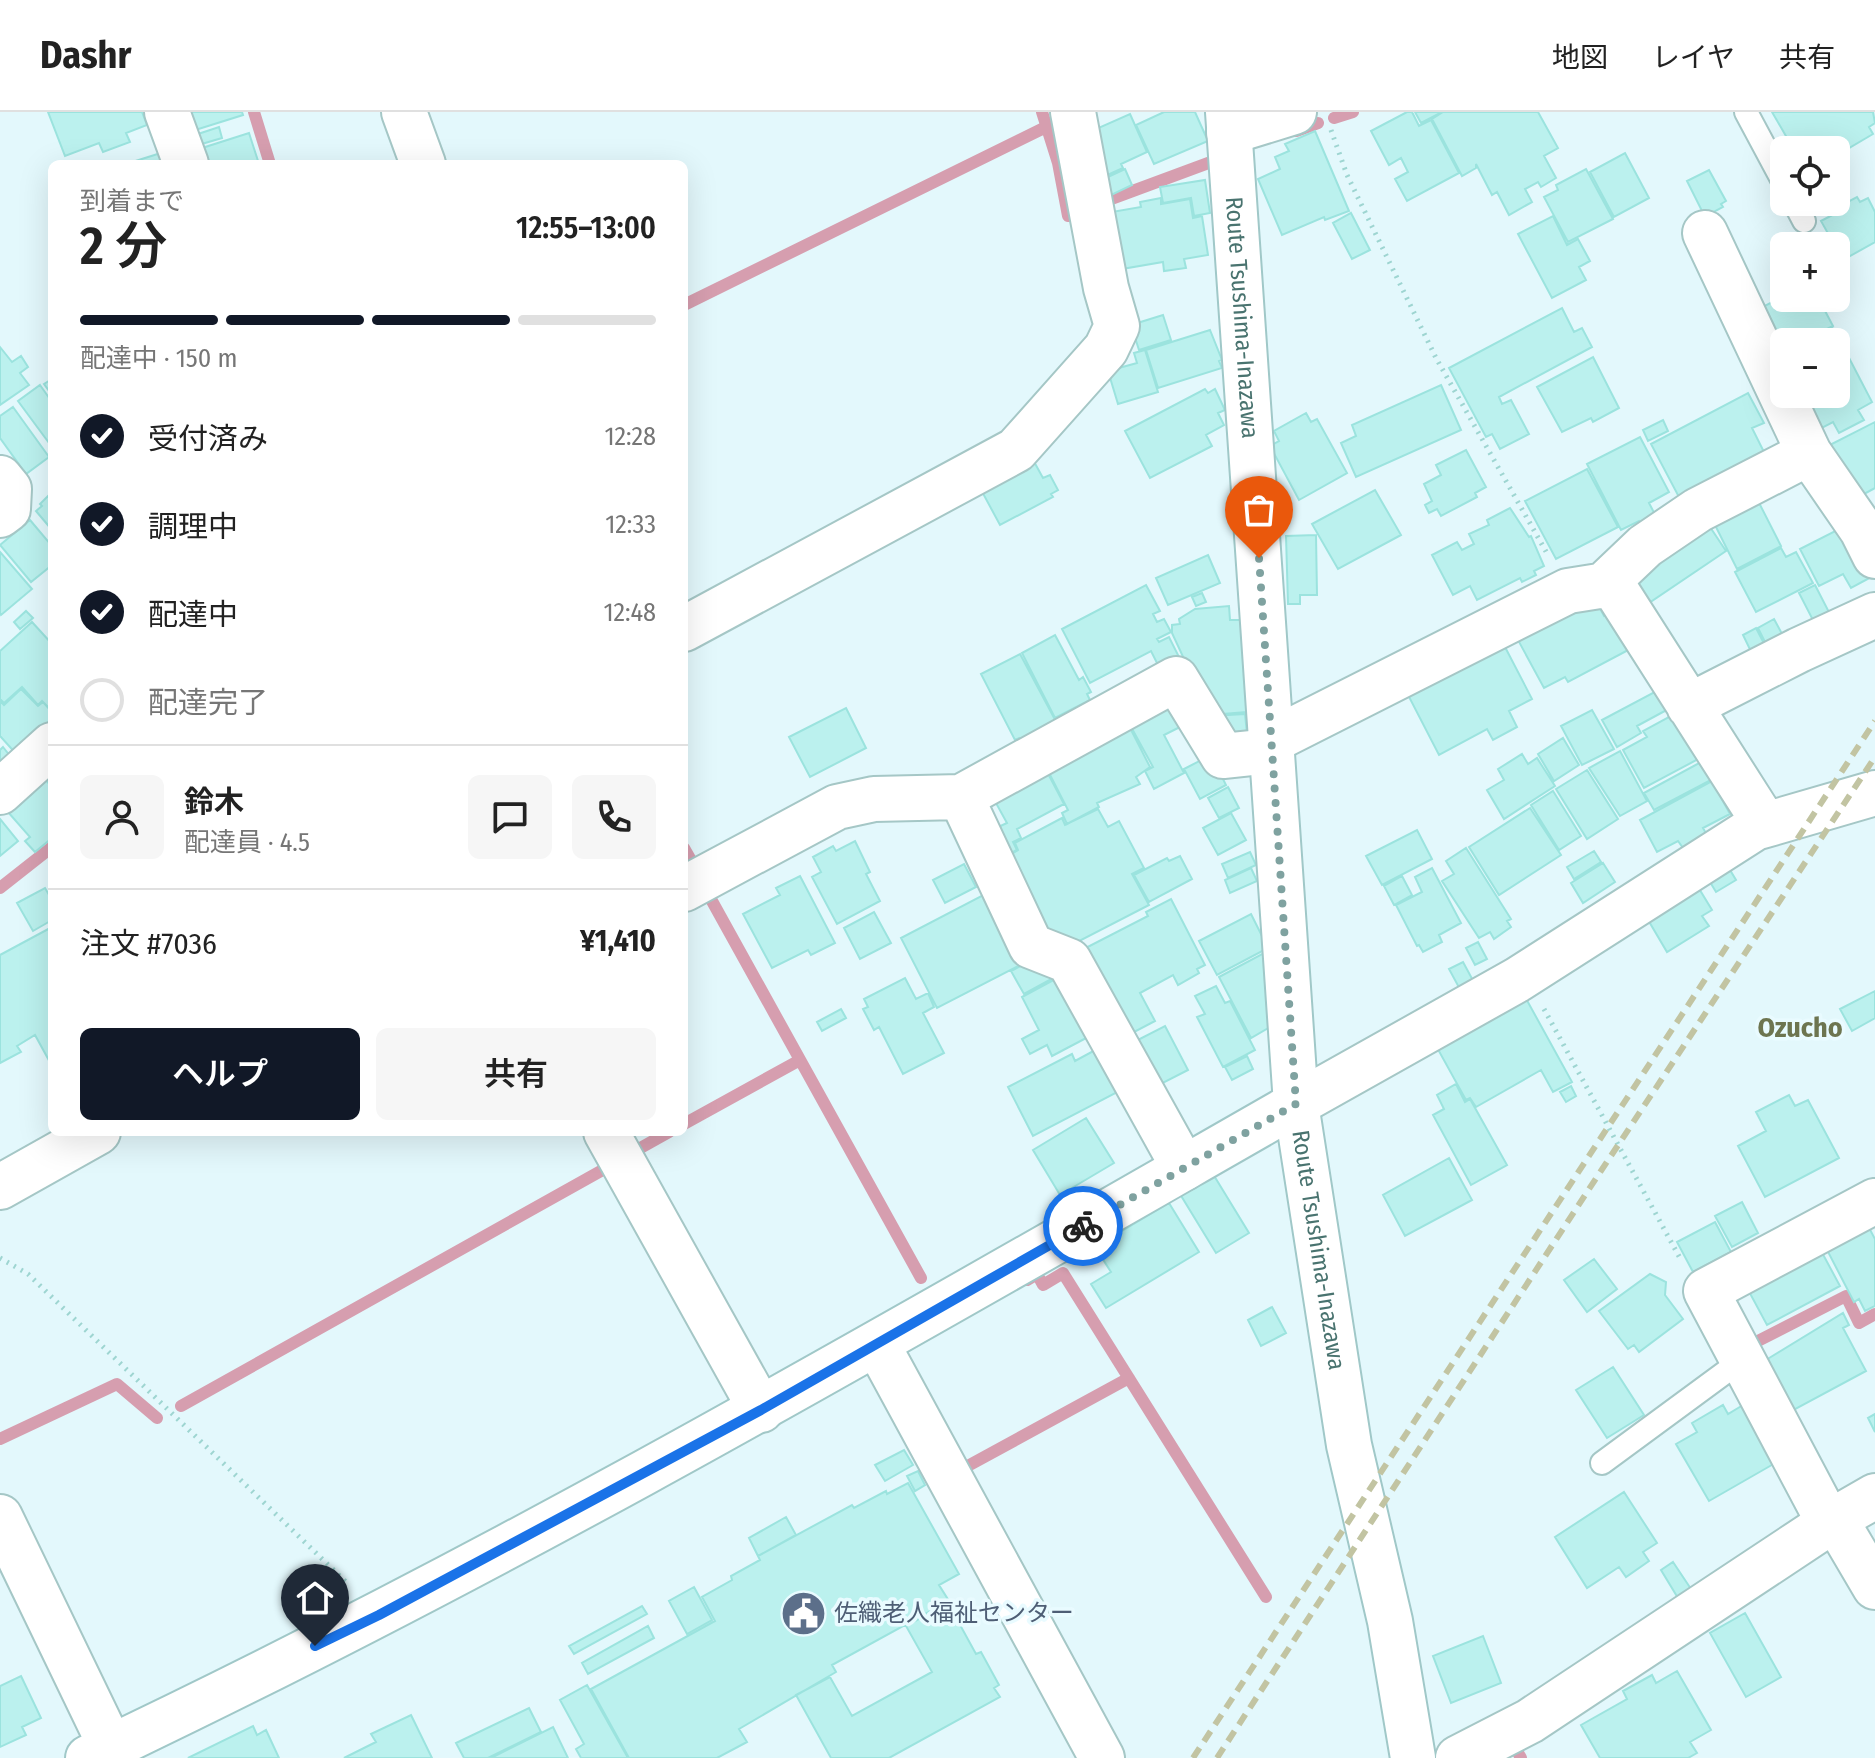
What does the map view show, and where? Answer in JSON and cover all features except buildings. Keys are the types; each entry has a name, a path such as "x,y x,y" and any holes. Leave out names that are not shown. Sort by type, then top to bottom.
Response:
{"street":[{"path":"167,112 185,160"},
{"path":"688,627 1016,450 1106,349 1117,326 1106,288 1073,112"},
{"path":"407,113 422,160"},
{"path":"1228,122 1312,118"},
{"name":"Route Tsushima-Inazawa","path":"1228,122 1296,1104 1349,1445 1390,1621 1413,1758"},
{"path":"1705,233 1809,453 1862,530 1875,556"},
{"path":"688,887 837,807 874,799 961,797 1176,679 1223,756 1272,746 1586,588 1698,510 1809,453"},
{"path":"0,478 9,489 8,509 0,515"},
{"path":"1586,588 1612,584 1765,824"},
{"path":"1689,706 1875,615"},
{"path":"0,792 48,749"},
{"path":"0,1517 113,1751 379,1615 761,1410 1525,975 1755,828 1875,793"},
{"path":"961,797 1031,946 1069,961 1184,1168"},
{"path":"0,1187 91,1136"},
{"path":"608,1136 761,1410"},
{"path":"1875,1201 1706,1291 1832,1521 1875,1587"},
{"path":"877,1344 1102,1758"},
{"path":"1458,1758 1530,1721 1832,1521 1875,1496"}],"lane":[{"path":"1746,112 1770,157"},
{"path":"1602,1463 1742,1360"}],"path":[{"path":"1312,118 1347,175 1436,358 1586,588"},
{"path":"1525,975 1693,1282 1706,1291"},
{"path":"0,1258 28,1274 379,1615"}],"waterway":[{"path":"254,112 269,160"},
{"path":"1042,112 1058,163 1068,216"},
{"path":"1334,118 1353,112"},
{"path":"1296,131 1318,123"},
{"path":"688,303 1046,127"},
{"path":"1103,202 1211,162"},
{"path":"0,888 48,850"},
{"path":"688,855 696,869"},
{"path":"707,892 921,1278"},
{"path":"688,1122 800,1060"},
{"path":"635,1151 662,1136"},
{"path":"181,1406 608,1167"},
{"path":"1027,1280 1037,1274 1043,1285 1063,1273 1266,1597"},
{"path":"1752,1344 1846,1296 1859,1323 1875,1314"},
{"path":"964,1468 1129,1378"},
{"path":"0,1439 117,1384 157,1418"},
{"path":"1516,1749 1521,1758"}],"railway":[{"path":"1193,1758 1875,721"},
{"path":"1217,1758 1875,757"}],"way so far":[{"path":"1083,1226 1296,1104 1259,558"}],"place":[{"name":"佐織老人福祉センター","path":"803,1613"}],"district":[{"name":"Ozucho","path":"1800,1027"}],"route":[{"path":"315,1646 379,1615 761,1410 1083,1226"}]}
